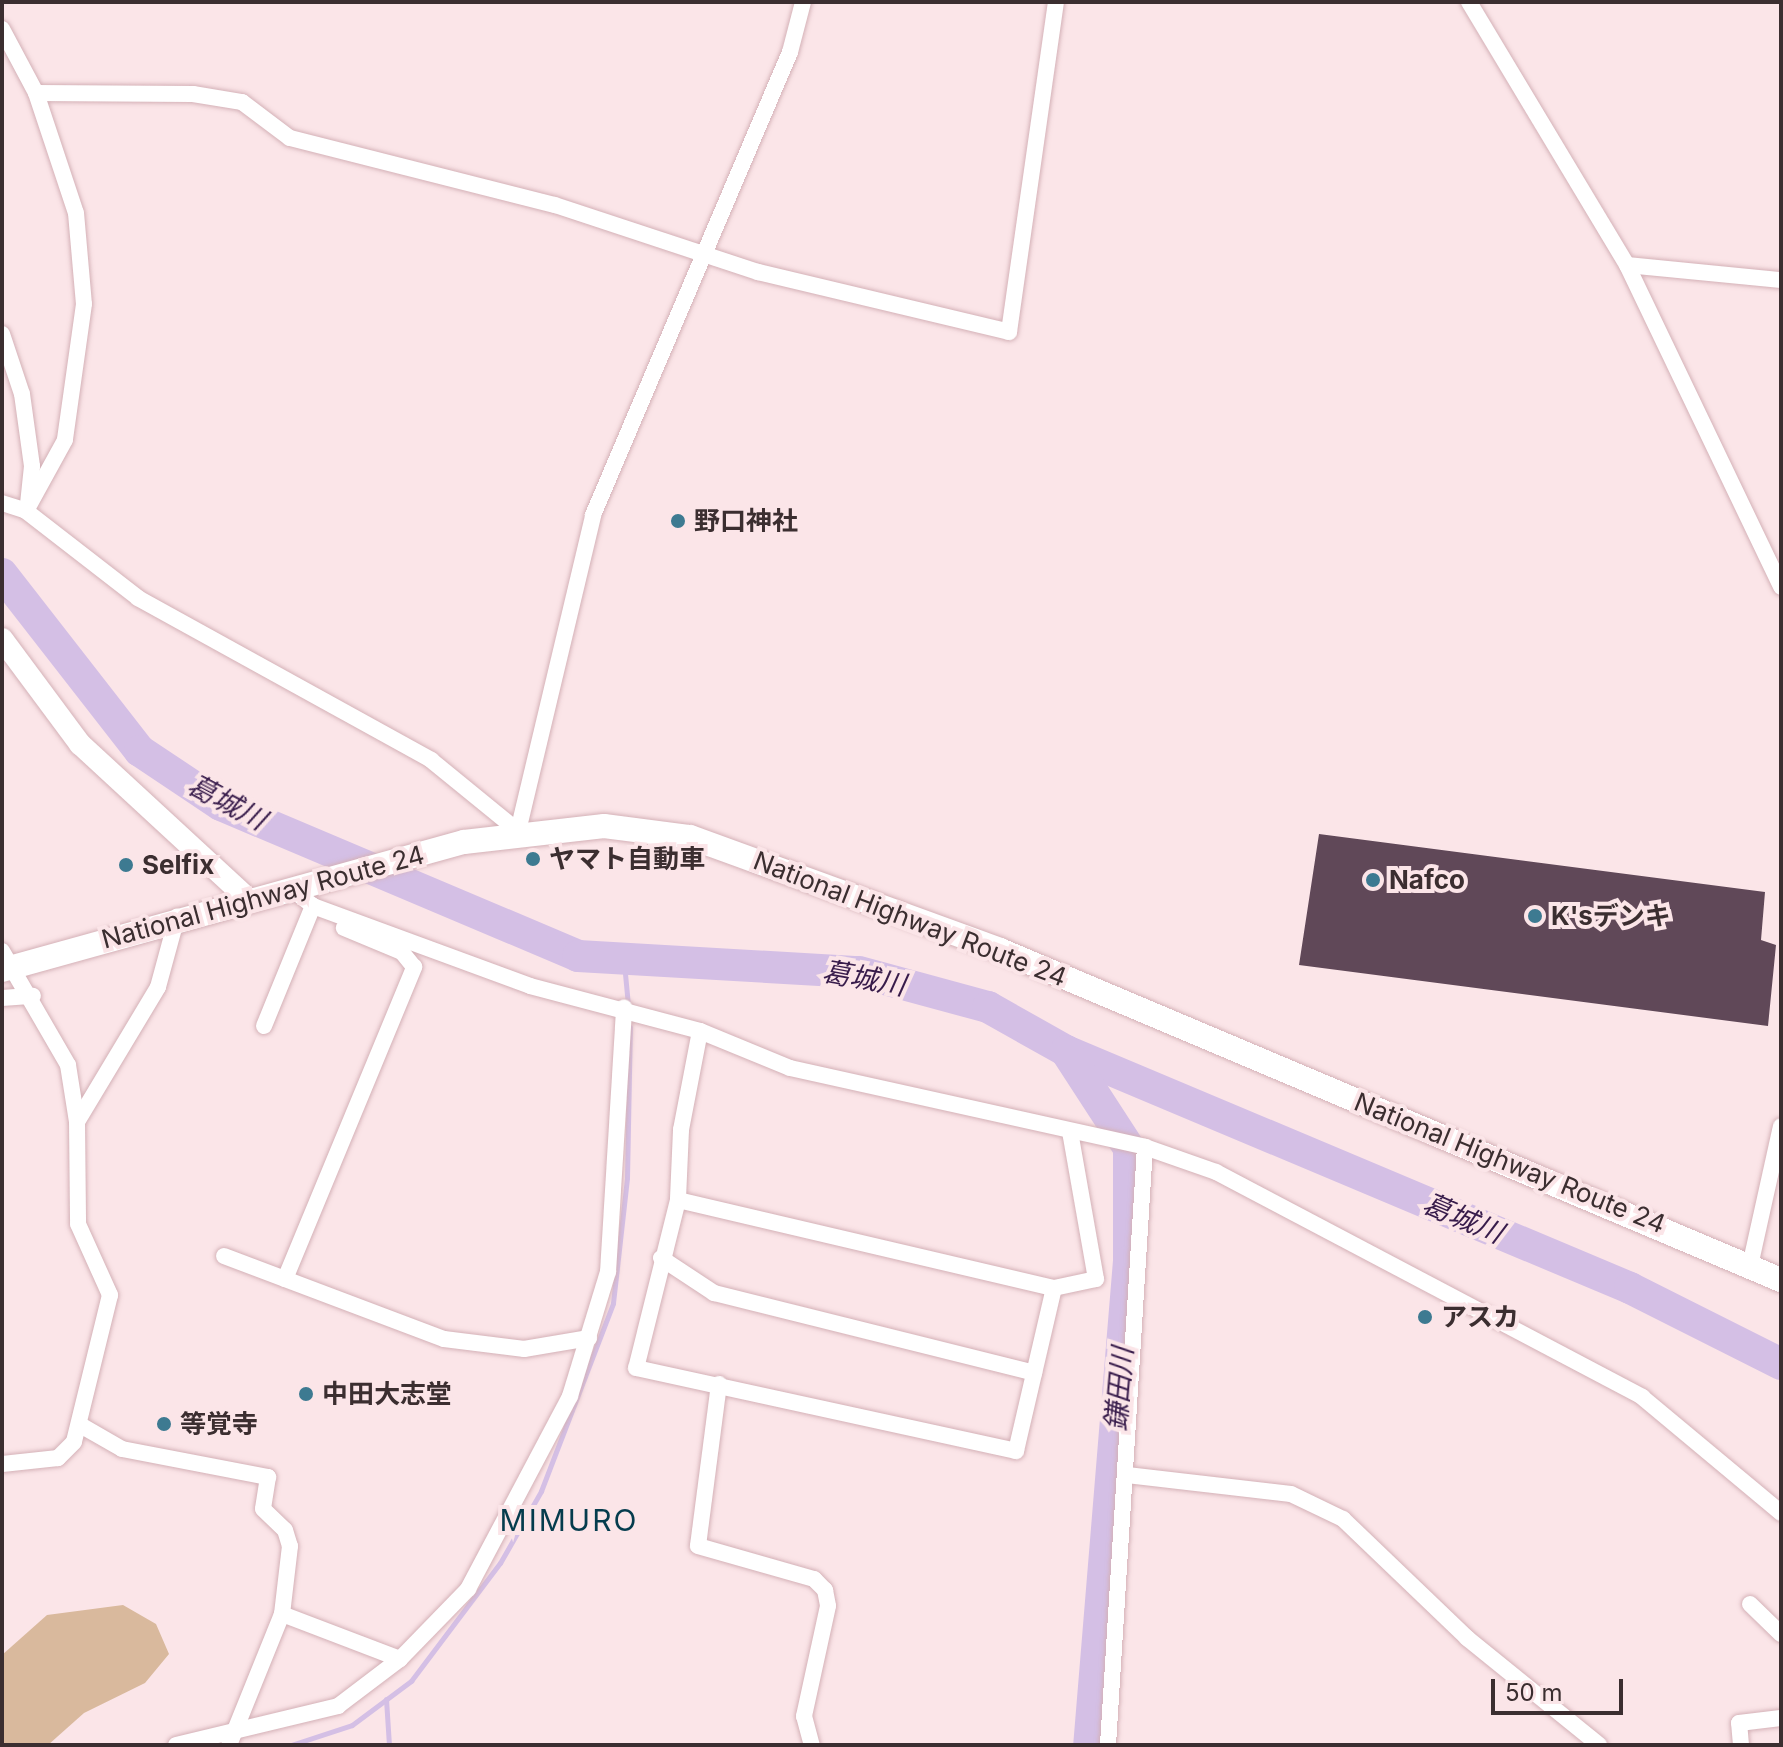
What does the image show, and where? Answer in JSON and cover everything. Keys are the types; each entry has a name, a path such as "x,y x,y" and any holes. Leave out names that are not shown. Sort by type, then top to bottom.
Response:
{"highway":[{"name":"National Highway Route 24","path":"7,963 249,900 310,898 464,842 518,831 604,826 690,837 782,866 1781,1280"}],"main road":[{"path":"2,639 80,744 249,900"}],"street":[{"path":"2,503 26,511 138,598 431,760 518,831 593,515 702,252 790,52 803,2"},
{"path":"36,93 193,94 242,102 290,138 555,205 883,306 1009,332 1056,2"},
{"path":"1469,2 1627,265 1781,587"},
{"path":"2,29 36,93 76,213 84,304 65,440 26,511"},
{"path":"1627,265 1781,280"},
{"path":"2,334 22,394 32,466 26,511"},
{"path":"310,898 530,986 624,1007 700,1031 790,1068 1145,1147 1216,1172 1642,1397 1781,1513"},
{"path":"264,1026 310,898"},
{"path":"285,1279 414,967 402,952 340,926 310,898"},
{"path":"77,1122 158,987 177,917"},
{"path":"2,1464 58,1458 82,1426 110,1295 78,1224 77,1122 68,1065 33,996 7,963"},
{"path":"2,998 33,996"},
{"path":"176,1745 231,1726 338,1706 400,1659 468,1589 570,1396 608,1272 615,1208 615,1070 624,1007"},
{"path":"700,1031 681,1130 678,1200 661,1258 636,1368 1016,1451 1054,1288"},
{"path":"1750,1266 1781,1126"},
{"path":"678,1200 1054,1288 1096,1279 1077,1134"},
{"path":"1108,1745 1145,1147"},
{"path":"224,1256 467,1343 558,1347 589,1338"},
{"path":"661,1258 714,1293 1034,1373"},
{"path":"719,1384 698,1546 814,1579 825,1590 828,1606 804,1716 812,1745"},
{"path":"82,1426 122,1449 268,1477 263,1509 285,1530 290,1546 282,1614 231,1726 229,1745"},
{"path":"1127,1475 1291,1494 1343,1519 1467,1638 1599,1745"},
{"path":"1750,1604 1781,1634"},
{"path":"282,1614 400,1659"},
{"path":"1741,1745 1739,1723 1781,1718"}],"shaded area":[{"path":"123,1605 156,1624 169,1654 145,1683 84,1713 48,1745 2,1745 2,1655 47,1615"}],"building":[{"name":"K'sデンキ","path":"1319,834 1765,892 1761,940 1776,945 1768,1026 1299,965"}],"waterway":[{"name":"葛城川","path":"2,574 140,751 221,805 578,956 859,972 988,1007 1066,1051 1630,1288 1781,1364"},
{"path":"624,963 628,1005"},
{"path":"291,1745 352,1725 411,1681 500,1563 541,1491 613,1303 627,1178 630,1027"},
{"name":"鎌田川","path":"1066,1051 1129,1148 1129,1261 1089,1745"},
{"path":"386,1699 389,1745"}],"place":[{"name":"野口神社","path":"678,521"},
{"name":"ヤマト自動車","path":"533,859"},
{"name":"Selfix","path":"126,865"},
{"name":"Nafco","path":"1373,880"},
{"name":"K'sデンキ","path":"1535,916"},
{"name":"アスカ","path":"1425,1317"},
{"name":"中田大志堂","path":"306,1394"},
{"name":"等覚寺","path":"164,1424"}],"district":[{"name":"MIMURO","path":"569,1520"}]}
